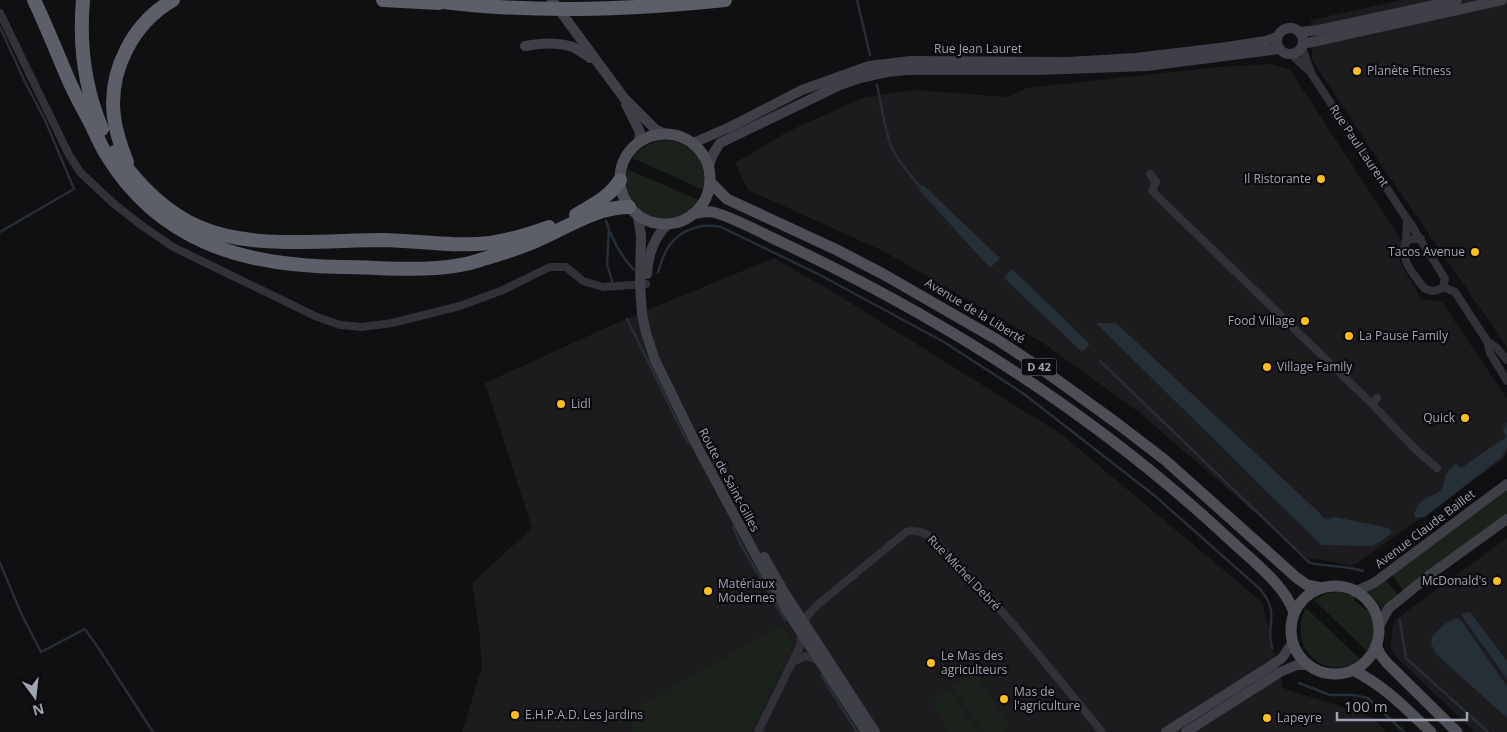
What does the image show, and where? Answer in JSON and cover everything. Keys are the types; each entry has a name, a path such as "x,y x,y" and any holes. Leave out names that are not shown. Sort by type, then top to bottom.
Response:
{"highway":[{"path":"34,0 70,84 105,154 144,203 171,225 198,240 233,252 284,264 328,267 420,268 458,265 490,257 524,246 619,207 634,212"},
{"path":"77,0 74,34 77,70 92,126"},
{"path":"83,0 82,55 87,87 97,117 110,145 131,172 173,213 219,235 284,241 385,240 473,244 507,240 541,230 574,217 605,197 615,188 620,180"},
{"path":"131,172 119,141 114,117 113,104 116,79 124,55 136,34 151,16 173,0"},
{"path":"383,0 516,8 584,9 637,8 725,0"},
{"path":"429,0 464,5"}],"main road":[{"path":"552,0 624,98 656,129 665,134"},
{"path":"1299,32 1319,30 1457,0"},
{"path":"1302,45 1502,0"},
{"path":"1292,28 1299,32 1303,40 1297,52 1291,54 1284,53 1279,49 1277,37 1283,30 1292,28"},
{"name":"Rue Jean Lauret","path":"692,143 730,127 802,90 869,66 911,61 1068,62 1136,58 1226,47 1266,41 1277,37"},
{"path":"525,46 538,43 562,45 574,48 595,60"},
{"name":"Rue Jean Lauret","path":"708,166 720,143 840,85 860,78 907,70 1037,70 1147,66 1279,49"},
{"path":"624,98 640,132 639,142"},
{"path":"665,134 682,137 692,143 702,154 708,166 710,182 705,201 694,214 679,222 668,224 654,223 634,212 623,197 620,180 622,165 626,156 639,142 652,136 665,134"},
{"name":"Avenue de la Liberté","path":"710,182 727,200 837,250 883,274 996,339 1039,367 1164,460 1297,578 1307,585 1322,588"},
{"name":"Route de Saint-Gilles","path":"634,212 642,236 646,333 658,365 702,456 768,578 801,633 866,732"},
{"name":"D 42","path":"694,214 706,212 726,217 833,267 961,337 1026,379 1095,427 1209,520 1276,583 1290,602 1294,613"},
{"name":"Route de Saint-Gilles","path":"668,224 660,232 651,251 643,284 656,349 700,439 784,592 875,732"},
{"name":"Avenue Claude Baillet","path":"1356,591 1374,583 1507,484"},
{"path":"1379,626 1376,614 1370,603 1356,591 1336,586 1322,588 1306,597 1294,613 1291,626 1293,642 1300,656 1309,665 1317,670 1335,674 1353,670 1366,661 1376,645 1379,626 1389,608 1438,569 1507,519"},
{"path":"1166,732 1282,658 1293,642"},
{"path":"1376,645 1386,662 1457,732"},
{"path":"1186,732 1280,672 1297,665 1309,665"},
{"path":"1353,670 1380,686 1398,700 1431,732"}],"street":[{"path":"0,13 69,155 80,172 113,203 173,247 315,316 340,325 362,327 392,323 460,306 503,290 550,267 566,267 583,281 603,287 643,284"},
{"name":"Rue Paul Laurent","path":"1302,45 1311,73"},
{"name":"Rue Paul Laurent","path":"1291,54 1311,73 1413,224 1415,232 1445,278 1443,287"},
{"path":"1150,174 1156,182 1152,191 1374,401 1415,449 1438,468"},
{"path":"1408,219 1403,251 1404,260 1424,288 1433,292 1443,287 1455,292 1487,341 1490,353 1507,381"},
{"path":"1406,241 1421,239"},
{"path":"1487,341 1497,348 1507,360"},
{"name":"Rue Michel Debré","path":"803,621 812,609 906,532 924,532 931,537 1015,626 1102,732"},
{"path":"758,732 800,646 803,621"},
{"path":"793,662 805,656 819,660"}],"shaded area":[{"path":"1401,0 1507,0 1507,347 1384,169 1312,60 1311,20"},
{"path":"1271,64 1290,70 1402,241 1400,262 1421,299 1442,302 1507,399 1507,452 1503,459 1353,566 1306,557 1140,413 1043,343 883,251 748,190 735,163 787,132 862,98 914,90 1007,97 1027,88 1219,67"},
{"path":"663,140 683,145 696,155 701,162 703,170 704,190 632,158 646,146"},
{"path":"627,169 699,200 689,211 680,216 664,219 648,214 635,204 628,194 626,183"},
{"path":"923,185 1000,258 990,268 919,190"},
{"path":"774,258 835,293 1061,434 1262,602 1283,688 1372,717 1387,732 462,732 482,667 479,628 472,583 532,528 485,383 623,320"},
{"path":"1012,269 1090,344 1082,352 1004,278"},
{"path":"1096,323 1116,323 1326,519 1335,517 1389,528 1392,533 1374,546 1321,545"},
{"path":"1507,422 1507,447 1502,457 1425,517 1416,518 1414,515 1417,507 1426,498 1441,489 1444,484 1445,475 1455,464 1461,468 1506,437 1503,430"},
{"path":"1507,491 1507,514 1464,544 1404,591 1392,575"},
{"path":"1507,538 1507,732 1475,732 1397,658 1391,649 1392,629 1395,620"},
{"path":"1386,580 1398,595 1383,611 1377,601 1367,591"},
{"path":"1339,592 1356,597 1354,600 1366,610 1369,609 1374,630 1373,641 1368,652 1314,600 1327,593"},
{"path":"1306,608 1360,659 1347,666 1334,667 1322,664 1312,657 1305,648 1301,636 1301,622"},
{"path":"1468,612 1471,613 1507,661 1507,679 1462,616"},
{"path":"1457,618 1460,619 1507,686 1507,718 1436,654 1431,643 1432,637 1443,625"},
{"path":"782,625 793,644 751,732 632,732 632,710"},
{"path":"975,673 1008,725 1005,732 983,732 953,687"},
{"path":"949,690 977,732 950,732 931,702"}],"waterway":[{"path":"857,0 870,55"},
{"path":"0,27 45,120 74,189 0,232"},
{"path":"877,85 886,130 895,154 922,189"},
{"path":"606,221 609,229 607,264 612,281"},
{"path":"658,272 667,249 679,236 699,227 721,227 820,275 944,342 1024,394 1155,496 1260,589 1270,606 1270,639 1272,648"},
{"path":"610,232 620,252 634,270"},
{"path":"627,319 688,443"},
{"path":"1100,361 1310,563 1363,571"},
{"path":"733,527 741,545 785,620"},
{"path":"0,563 21,613 41,652 85,629 153,732"},
{"path":"1400,621 1406,658 1488,732"},
{"path":"821,675 857,732"},
{"path":"1299,683 1330,695 1353,695 1368,698 1404,732"}],"place":[{"name":"Planète Fitness","path":"1357,71"},
{"name":"Il Ristorante","path":"1321,179"},
{"name":"Tacos Avenue","path":"1475,252"},
{"name":"Food Village","path":"1305,321"},
{"name":"La Pause Family","path":"1349,336"},
{"name":"Village Family","path":"1267,367"},
{"name":"Lidl","path":"561,404"},
{"name":"Quick","path":"1465,418"},
{"name":"McDonald's","path":"1497,581"},
{"name":"Matériaux Modernes","path":"708,591"},
{"name":"Le Mas des agriculteurs","path":"931,663"},
{"name":"Mas de l'agriculture","path":"1004,699"},
{"name":"E.H.P.A.D. Les Jardins","path":"515,715"},
{"name":"Lapeyre","path":"1267,718"}]}
